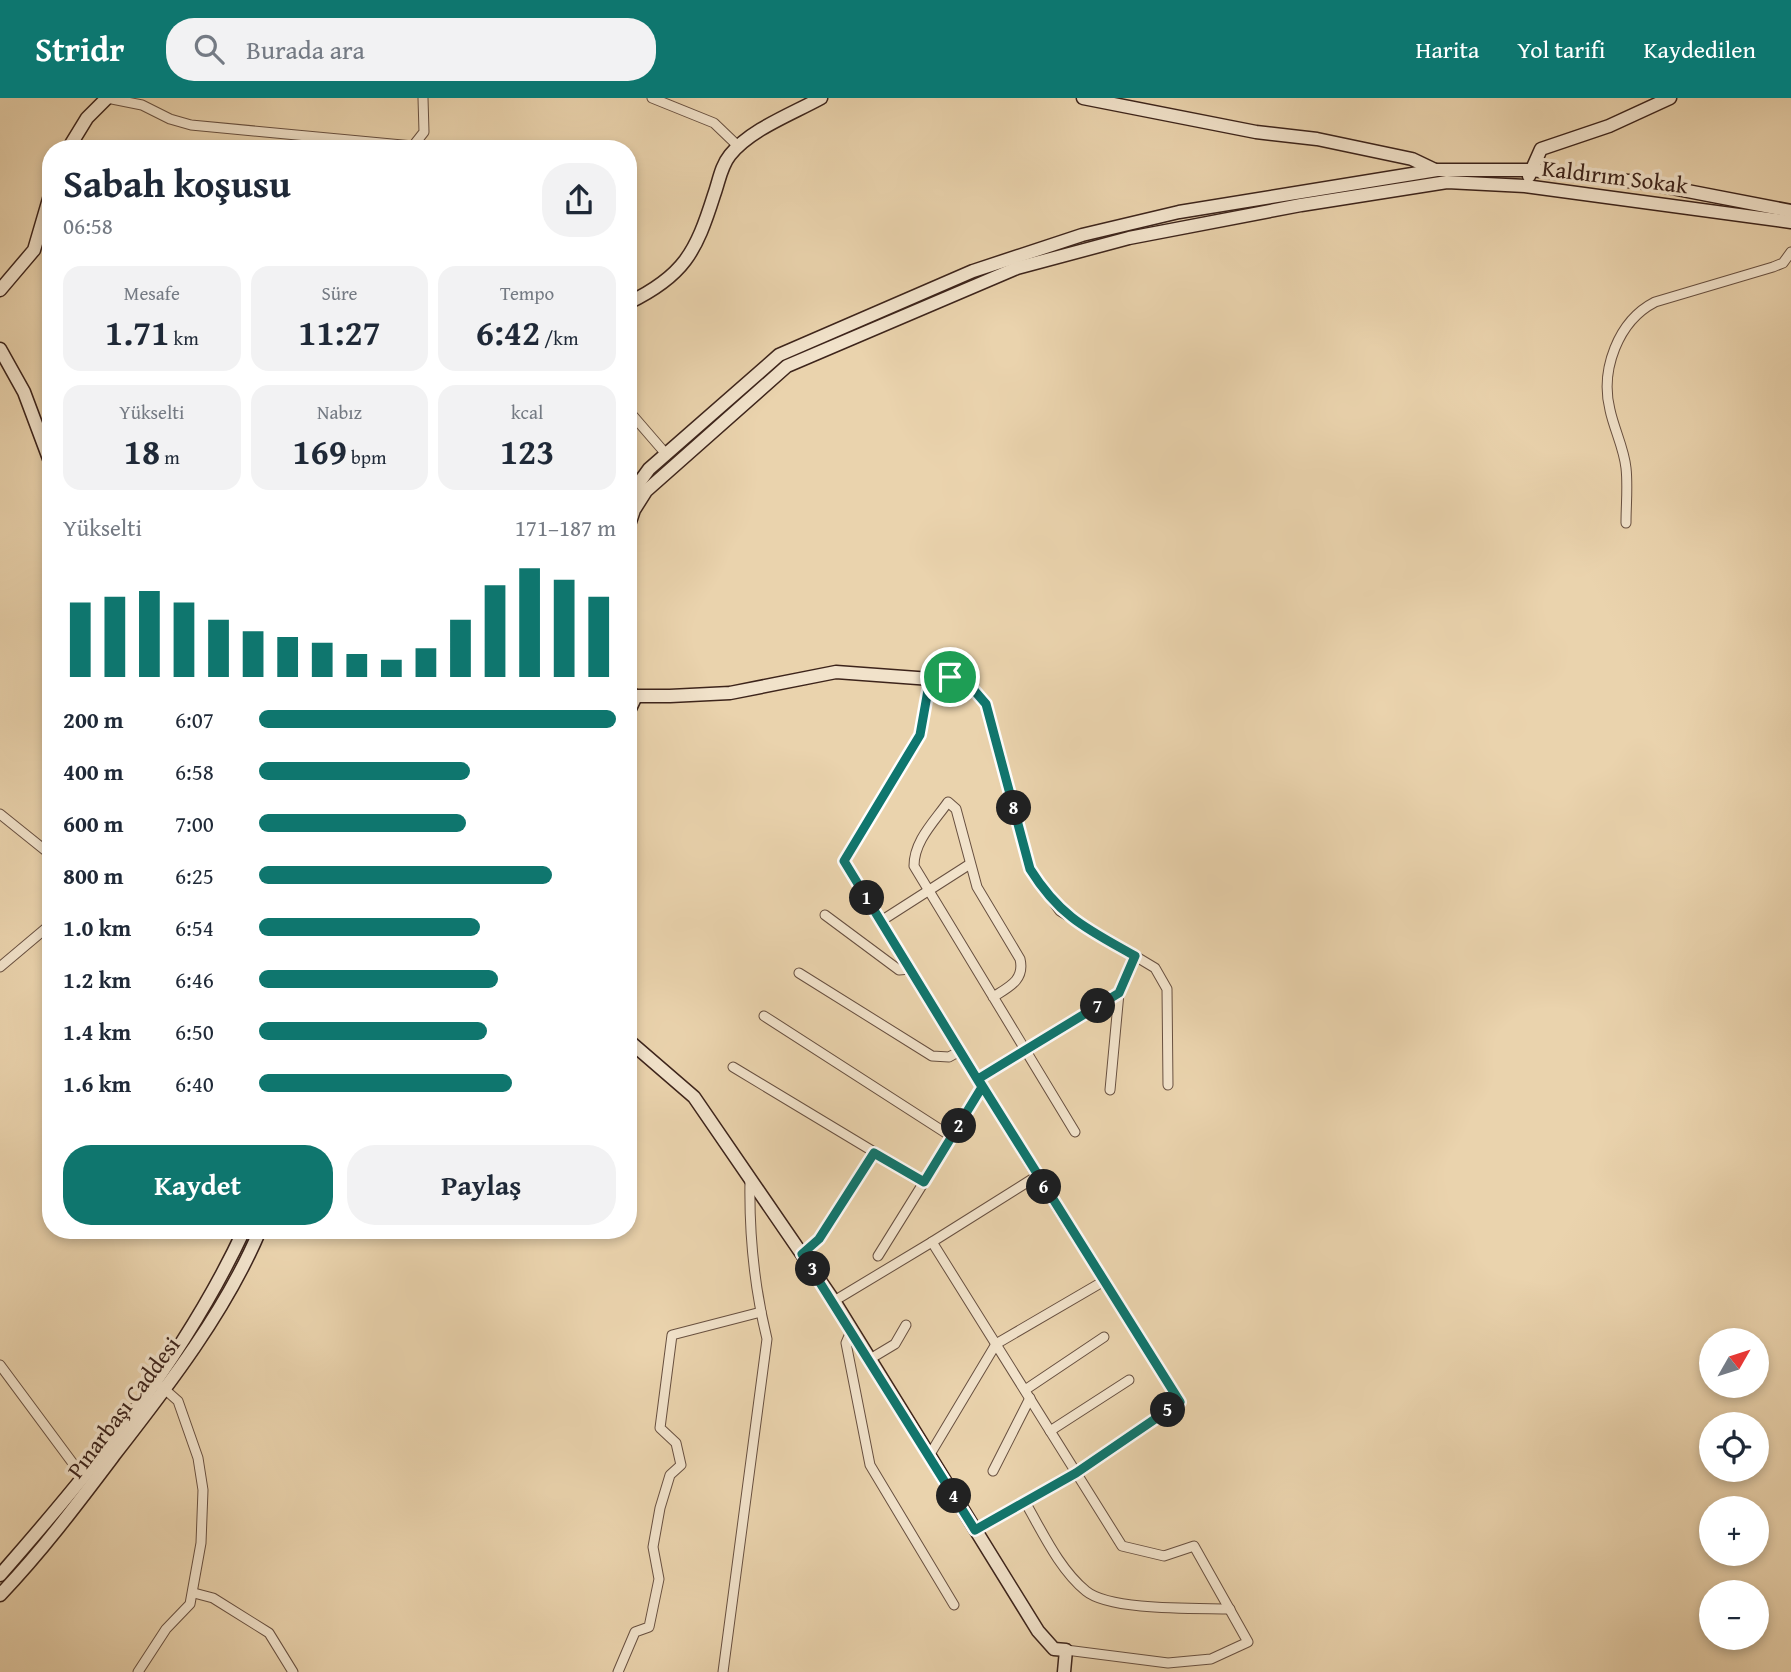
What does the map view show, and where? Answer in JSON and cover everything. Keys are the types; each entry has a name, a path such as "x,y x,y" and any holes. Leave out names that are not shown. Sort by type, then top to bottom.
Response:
{"street":[{"path":"73,140 86,118 107,98 142,105 170,119 191,125 350,140"},
{"path":"418,140 424,132 423,98"},
{"path":"652,98 714,123 738,146"},
{"path":"637,298 669,280 684,265 696,246 724,162 738,146 821,98"},
{"name":"Kaldırım Sokak","path":"1083,98 1256,132 1317,139 1412,159 1437,170 1531,170 1671,187 1791,211"},
{"path":"1525,186 1541,149 1609,126 1670,98"},
{"path":"637,486 649,469 779,355 1017,254 1179,212 1437,170"},
{"name":"Kaldırım Sokak","path":"1437,170 1447,182 1525,186 1791,222"},
{"path":"637,505 646,491 787,366 1017,268 1191,225 1447,182"},
{"path":"0,290 34,250 42,223"},
{"path":"1626,523 1626,469 1608,395 1612,355 1623,333 1641,311 1655,302 1773,267 1783,263 1791,252"},
{"path":"0,349 24,392 42,440"},
{"path":"637,420 666,454"},
{"path":"637,694 730,693 836,672 930,679 950,677 973,689 986,704 1030,869 1043,891 1060,911 1155,968 1167,989 1168,1086"},
{"path":"930,679 920,735 844,861 1037,1176 1180,1402 1076,1473 975,1530"},
{"path":"993,997 1017,981 1023,970 1020,959 977,887 956,809 948,802 922,837 914,857 914,866 927,892 1075,1132"},
{"path":"0,814 42,848"},
{"path":"881,921 970,864"},
{"path":"825,915 899,970 910,969"},
{"path":"0,967 42,932"},
{"path":"1110,1090 1119,993 1135,956"},
{"path":"799,973 932,1056 949,1057 960,1051"},
{"path":"878,1256 951,1137 980,1083 1026,1050 1119,993"},
{"path":"764,1016 951,1137"},
{"path":"637,1048 694,1097 834,1301 1038,1630 1054,1649 1168,1663 1211,1659 1248,1642 1194,1546 1164,1556 1122,1546 932,1242"},
{"path":"733,1067 924,1182"},
{"path":"802,1254 819,1239 874,1153"},
{"path":"834,1301 1037,1176"},
{"path":"723,1672 767,1339 750,1228 750,1178"},
{"path":"0,1575 161,1386 239,1239"},
{"name":"Pınarbaşı Caddesi","path":"0,1595 35,1558 161,1386 194,1348 255,1239"},
{"path":"929,1456 996,1344 1104,1282"},
{"path":"618,1672 635,1632 649,1627 659,1579 653,1547 660,1508 670,1475 681,1465 676,1443 660,1428 672,1335 761,1312"},
{"path":"870,1359 895,1344 906,1325"},
{"path":"852,1329 846,1343 870,1465 954,1605"},
{"path":"993,1471 1027,1394 1104,1337"},
{"path":"0,1365 83,1477"},
{"path":"1050,1431 1129,1380"},
{"path":"138,1672 166,1629 184,1613 194,1593 203,1515 201,1472 178,1401 161,1386"},
{"path":"1025,1502 1059,1560 1087,1593 1128,1605 1230,1609"},
{"path":"194,1593 213,1598 270,1633 293,1672"},
{"path":"1064,1672 1066,1650"}],"route":[{"path":"950,677 973,689 986,704 1030,869 1043,891 1060,911 1135,956 1119,993 978,1079 1180,1402 1076,1473 975,1530 834,1301 802,1254 819,1239 874,1153 924,1182 982,1087 844,861 920,735 930,679 950,677"}]}
